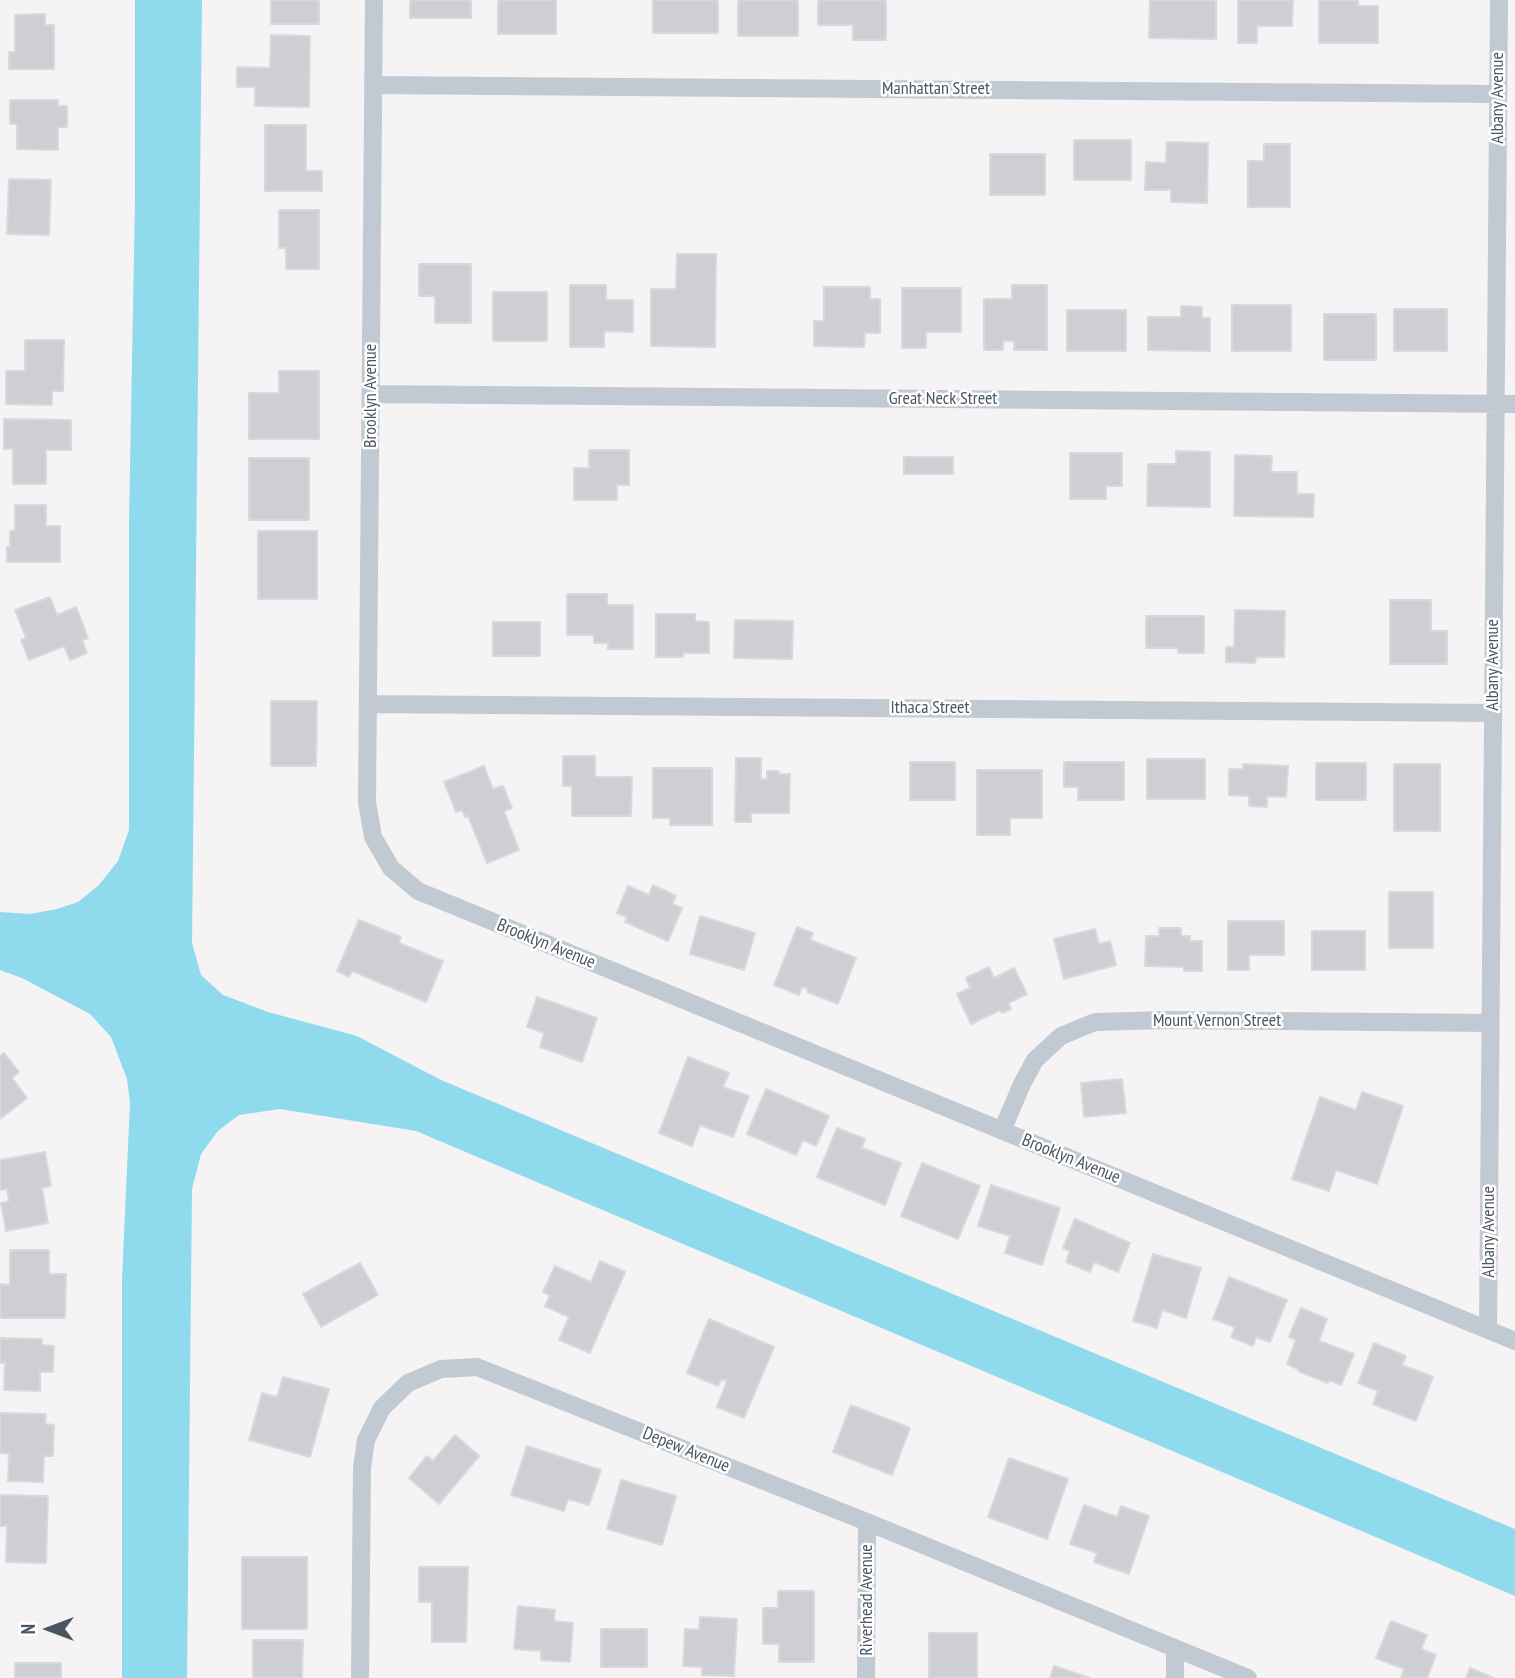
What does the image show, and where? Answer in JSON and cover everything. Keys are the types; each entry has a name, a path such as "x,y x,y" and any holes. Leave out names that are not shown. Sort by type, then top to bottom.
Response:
{"street":[{"name":"Brooklyn Avenue","path":"374,0 368,802 373,837 391,868 418,891 1515,1341"},
{"name":"Albany Avenue","path":"1488,1330 1499,0"},
{"name":"Manhattan Street","path":"373,85 1498,94"},
{"name":"Great Neck Street","path":"371,394 1515,404"},
{"name":"Ithaca Street","path":"368,704 1493,713"},
{"name":"Mount Vernon Street","path":"1002,1131 1035,1060 1062,1036 1095,1022 1179,1020 1490,1023"},
{"name":"Depew Avenue","path":"360,1678 362,1468 366,1440 382,1408 408,1383 440,1369 477,1367 867,1522 1248,1678"},
{"name":"Riverhead Avenue","path":"866,1678 867,1522"},
{"path":"1175,1648 1175,1678"}],"water":[{"path":"135,0 202,0 192,943 201,975 223,995 268,1012 357,1036 441,1080 1515,1529 1515,1596 416,1131 280,1109 239,1115 218,1131 201,1154 192,1189 187,1678 122,1678 122,1279 130,1103 127,1079 111,1037 90,1014 22,978 0,970 0,912 30,914 78,902 99,885 118,861 129,830 129,521 135,201"}],"building":[{"path":"271,0 319,0 319,24 271,24"},
{"path":"410,0 471,0 471,18 410,18"},
{"path":"498,0 556,0 556,34 498,34"},
{"path":"653,0 718,0 718,33 653,33"},
{"path":"738,0 798,0 798,36 738,36"},
{"path":"818,0 886,0 886,40 853,40 853,25 818,25"},
{"path":"1150,0 1216,0 1216,39 1149,38"},
{"path":"1238,0 1293,0 1292,26 1257,26 1257,43 1238,43"},
{"path":"1319,0 1358,0 1358,6 1378,6 1378,43 1319,43"},
{"path":"45,14 45,25 54,25 54,69 9,69 9,52 15,52 15,15"},
{"path":"271,35 310,36 309,107 255,106 255,87 237,87 237,67 270,68"},
{"path":"10,100 58,100 58,106 67,106 67,127 58,127 58,150 17,149 17,124 10,124"},
{"path":"265,125 306,125 306,171 322,171 322,191 265,191"},
{"path":"1074,140 1131,140 1131,180 1074,180"},
{"path":"1167,142 1208,143 1207,203 1171,202 1171,190 1145,190 1146,162 1166,163"},
{"path":"1264,144 1290,144 1290,207 1248,207 1248,161 1264,161"},
{"path":"990,154 1045,154 1045,195 990,195"},
{"path":"9,179 51,180 49,235 7,234"},
{"path":"279,210 319,210 319,269 286,269 286,248 279,248"},
{"path":"677,254 716,254 715,347 651,346 651,289 676,289"},
{"path":"419,264 471,264 471,323 435,323 435,296 419,296"},
{"path":"570,285 606,285 606,300 633,300 633,332 604,331 604,347 570,347"},
{"path":"1012,285 1047,285 1047,350 1014,350 1014,341 1003,341 1003,350 984,350 984,299 1012,299"},
{"path":"824,287 870,287 870,299 880,299 880,333 865,333 864,347 814,346 814,321 824,321"},
{"path":"902,288 961,288 961,332 926,332 926,348 902,348"},
{"path":"493,292 547,292 547,341 493,341"},
{"path":"1232,305 1291,305 1291,351 1232,351"},
{"path":"1181,306 1202,307 1202,318 1210,318 1210,351 1148,350 1148,317 1181,317"},
{"path":"1394,309 1447,309 1447,351 1394,351"},
{"path":"1067,310 1126,310 1126,351 1067,351"},
{"path":"1324,314 1376,314 1376,360 1324,360"},
{"path":"25,340 64,340 63,391 52,391 52,405 6,404 6,371 25,371"},
{"path":"279,371 319,371 319,439 249,439 249,393 279,393"},
{"path":"4,419 71,420 71,450 46,450 46,484 13,484 13,449 4,449"},
{"path":"589,450 629,450 629,485 617,485 617,500 574,500 574,468 589,468"},
{"path":"1176,451 1210,452 1210,507 1147,506 1148,464 1176,464"},
{"path":"1070,453 1122,453 1122,486 1106,486 1106,499 1070,499"},
{"path":"1235,455 1272,456 1271,472 1297,472 1297,494 1314,494 1313,517 1234,516"},
{"path":"904,457 953,457 953,474 904,474"},
{"path":"249,458 309,458 309,520 249,520"},
{"path":"15,505 46,505 46,526 60,526 60,562 7,562 10,531 15,531"},
{"path":"258,531 317,531 317,599 258,599"},
{"path":"567,594 607,594 607,605 633,605 633,649 608,649 608,643 594,643 594,635 567,635"},
{"path":"50,597 57,615 76,607 88,638 82,640 87,653 70,660 64,646 29,660 21,640 26,638 15,610"},
{"path":"1390,600 1431,600 1431,631 1447,631 1447,664 1390,664"},
{"path":"1235,610 1285,611 1284,657 1256,657 1255,663 1226,662 1226,647 1234,647"},
{"path":"656,614 695,614 695,621 709,622 709,653 656,657"},
{"path":"1146,616 1204,616 1204,653 1178,653 1178,648 1146,648"},
{"path":"735,620 793,621 792,659 734,658"},
{"path":"493,622 540,622 540,656 493,656"},
{"path":"271,701 317,701 316,766 271,766"},
{"path":"563,756 595,756 595,777 632,777 631,816 572,816 572,786 563,786"},
{"path":"736,758 761,758 761,779 767,779 767,771 790,774 789,813 751,813 751,822 735,822"},
{"path":"1147,759 1205,759 1205,799 1147,799"},
{"path":"910,762 955,762 955,800 910,800"},
{"path":"1064,762 1124,762 1124,800 1078,800 1078,787 1064,787"},
{"path":"1316,763 1366,763 1366,800 1316,800"},
{"path":"1243,764 1288,766 1286,797 1267,796 1267,807 1249,806 1249,796 1229,795 1229,769 1243,769"},
{"path":"1394,764 1440,764 1440,831 1394,831"},
{"path":"484,766 493,789 503,786 512,808 504,811 519,850 487,863 468,816 465,817 462,810 456,812 444,782"},
{"path":"653,768 712,768 712,825 670,825 670,818 653,818"},
{"path":"977,770 1042,770 1042,818 1010,818 1010,835 977,835"},
{"path":"653,885 676,896 672,904 682,908 668,941 625,922 627,917 617,913 628,886 649,895"},
{"path":"1389,892 1433,892 1433,948 1389,948"},
{"path":"700,916 755,933 744,970 690,954"},
{"path":"359,920 401,937 399,943 443,961 426,1002 352,971 349,977 337,971"},
{"path":"1228,921 1284,921 1284,955 1249,955 1249,970 1228,970"},
{"path":"797,927 813,933 810,940 856,958 838,1004 807,992 808,989 802,987 799,995 774,985"},
{"path":"1159,928 1181,928 1181,936 1190,936 1190,941 1202,941 1202,971 1184,971 1184,967 1145,966 1146,936 1159,936"},
{"path":"1095,929 1099,944 1110,941 1116,965 1064,979 1054,939"},
{"path":"1312,931 1365,931 1365,970 1312,970"},
{"path":"989,967 994,978 1014,968 1027,994 1008,1003 1011,1009 1002,1013 1000,1010 971,1024 957,994 970,988 966,978"},
{"path":"537,997 597,1018 582,1062 540,1047 544,1033 527,1027"},
{"path":"4,1053 19,1072 12,1078 27,1098 0,1119 0,1056"},
{"path":"688,1057 729,1073 723,1087 749,1096 733,1137 700,1125 692,1146 659,1133"},
{"path":"1122,1079 1126,1113 1084,1117 1081,1083"},
{"path":"766,1089 829,1116 816,1146 803,1140 796,1155 747,1134"},
{"path":"1362,1092 1403,1106 1377,1184 1336,1170 1329,1191 1292,1179 1320,1097 1356,1110"},
{"path":"837,1128 865,1139 862,1148 901,1163 885,1205 817,1177"},
{"path":"45,1152 51,1186 42,1188 48,1223 6,1231 1,1203 9,1201 7,1189 0,1190 0,1160"},
{"path":"922,1163 980,1186 958,1239 901,1216"},
{"path":"991,1185 1060,1208 1042,1265 1005,1253 1010,1236 978,1226"},
{"path":"1075,1219 1130,1243 1118,1272 1094,1262 1090,1272 1066,1262 1070,1251 1063,1248"},
{"path":"10,1250 49,1250 49,1274 66,1274 65,1318 0,1318 0,1284 10,1285"},
{"path":"1153,1254 1201,1268 1186,1318 1162,1310 1157,1328 1133,1321"},
{"path":"600,1261 625,1272 590,1353 559,1340 569,1317 545,1306 550,1295 543,1292 555,1266 591,1282"},
{"path":"360,1263 378,1295 321,1327 303,1294"},
{"path":"1229,1277 1287,1300 1270,1342 1256,1337 1253,1346 1231,1337 1235,1327 1213,1319"},
{"path":"1301,1308 1327,1319 1319,1341 1354,1354 1341,1385 1329,1380 1328,1383 1287,1364 1296,1340 1289,1337"},
{"path":"709,1319 774,1347 744,1418 717,1407 727,1381 721,1379 718,1386 687,1373"},
{"path":"0,1338 42,1339 42,1345 54,1346 53,1372 40,1372 40,1391 4,1390 5,1363 0,1363"},
{"path":"1374,1343 1406,1356 1402,1365 1433,1377 1416,1421 1373,1404 1378,1391 1358,1383"},
{"path":"283,1377 329,1389 310,1457 249,1440 262,1393 277,1397"},
{"path":"851,1405 910,1428 892,1475 833,1452"},
{"path":"0,1413 46,1414 45,1424 54,1425 53,1456 44,1456 43,1482 8,1481 9,1454 0,1453"},
{"path":"455,1435 479,1456 439,1504 409,1478 427,1456 433,1461"},
{"path":"527,1446 601,1470 589,1505 568,1499 564,1511 511,1495"},
{"path":"1009,1458 1068,1479 1047,1539 988,1517"},
{"path":"621,1480 676,1496 662,1545 607,1529"},
{"path":"0,1495 48,1496 46,1563 6,1562 7,1526 0,1526"},
{"path":"1084,1505 1117,1517 1121,1506 1149,1516 1129,1574 1094,1562 1097,1553 1070,1544"},
{"path":"242,1557 307,1557 307,1629 242,1629"},
{"path":"419,1567 468,1567 466,1642 432,1642 432,1602 419,1602"},
{"path":"778,1591 814,1591 814,1662 779,1662 779,1644 763,1644 763,1608 778,1608"},
{"path":"518,1606 555,1610 554,1621 573,1623 570,1662 541,1660 541,1651 514,1649"},
{"path":"700,1617 737,1619 734,1676 702,1675 702,1667 683,1666 685,1629 699,1630"},
{"path":"1391,1621 1427,1635 1421,1649 1436,1655 1427,1678 1401,1678 1404,1669 1376,1658"},
{"path":"601,1629 647,1629 647,1667 601,1667"},
{"path":"929,1633 977,1633 977,1678 929,1678"},
{"path":"253,1640 303,1640 302,1678 253,1678"},
{"path":"15,1663 61,1663 61,1678 15,1678"},
{"path":"1054,1666 1090,1678 1050,1678"},
{"path":"1470,1668 1494,1678 1466,1678"}]}
